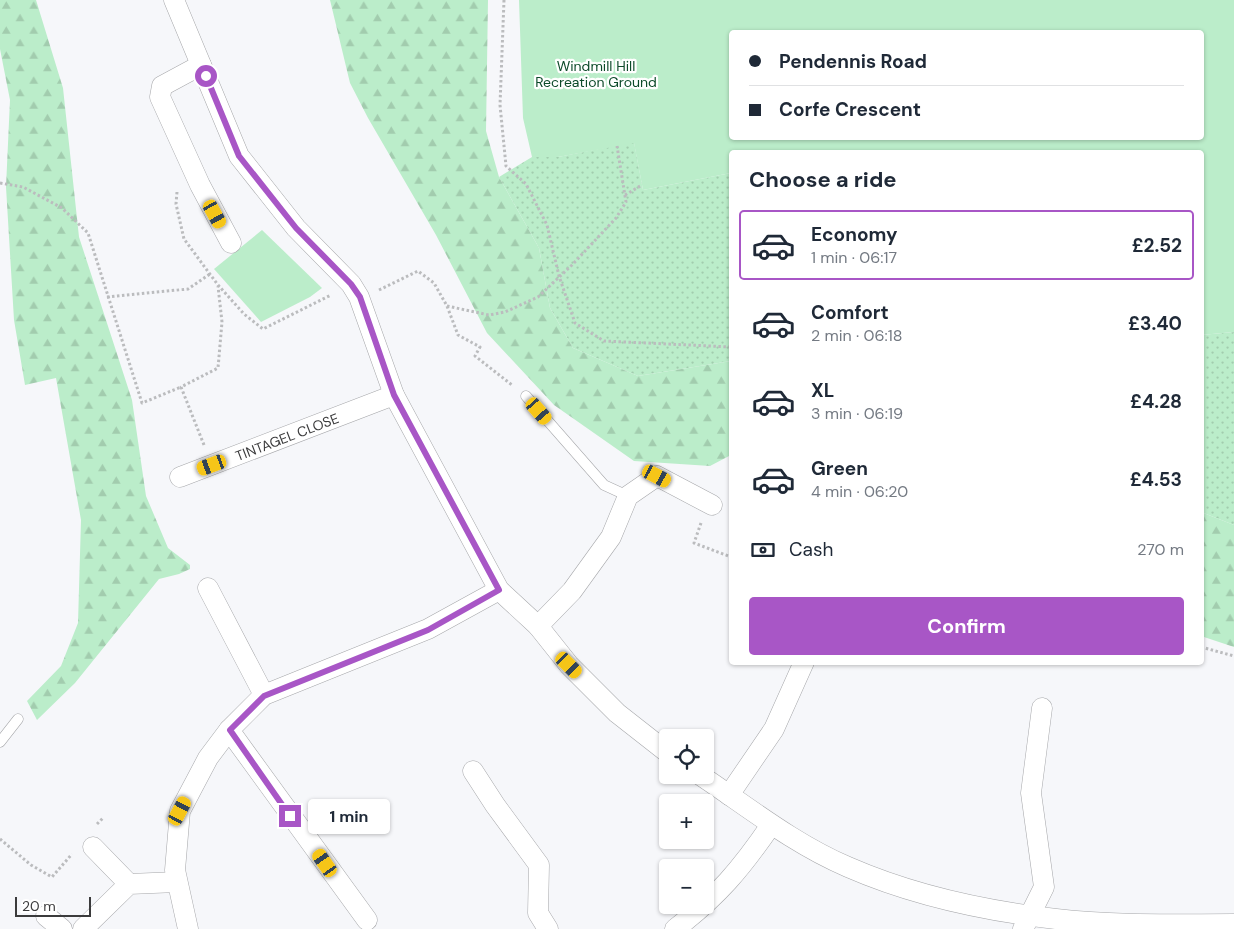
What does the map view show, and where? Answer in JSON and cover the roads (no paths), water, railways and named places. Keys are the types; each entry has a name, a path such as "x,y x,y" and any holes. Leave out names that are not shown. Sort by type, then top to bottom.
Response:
{"street":[{"path":"174,0 239,156 296,228 355,291 394,395 499,590 538,626 569,665 617,713 659,746"},
{"path":"201,65 162,86 160,96 189,162 231,243"},
{"name":"TINTAGEL CLOSE","path":"180,477 394,395"},
{"path":"538,626 572,591 611,537 628,496 657,476 712,505"},
{"path":"208,588 264,696"},
{"path":"188,929 175,870 180,811 208,758 230,730 264,696 428,630 499,590"},
{"path":"729,795 774,729 803,665"},
{"path":"1027,922 1044,887 1031,793 1042,708"},
{"path":"230,730 367,920"},
{"path":"473,771 495,805 540,864 538,913 548,929"},
{"path":"713,784 771,825 847,866 928,895 1027,922 1058,919 1153,924 1234,924"},
{"path":"676,929 708,904 744,864 771,825"},
{"path":"85,847 129,884"},
{"path":"83,929 129,884 177,882"},
{"path":"46,916 62,929"}],"lane":[{"path":"526,396 604,485 628,496"},
{"path":"0,742 18,720"}],"park label":[{"name":"Windmill Hill Recreation Ground","path":"596,74"}]}
